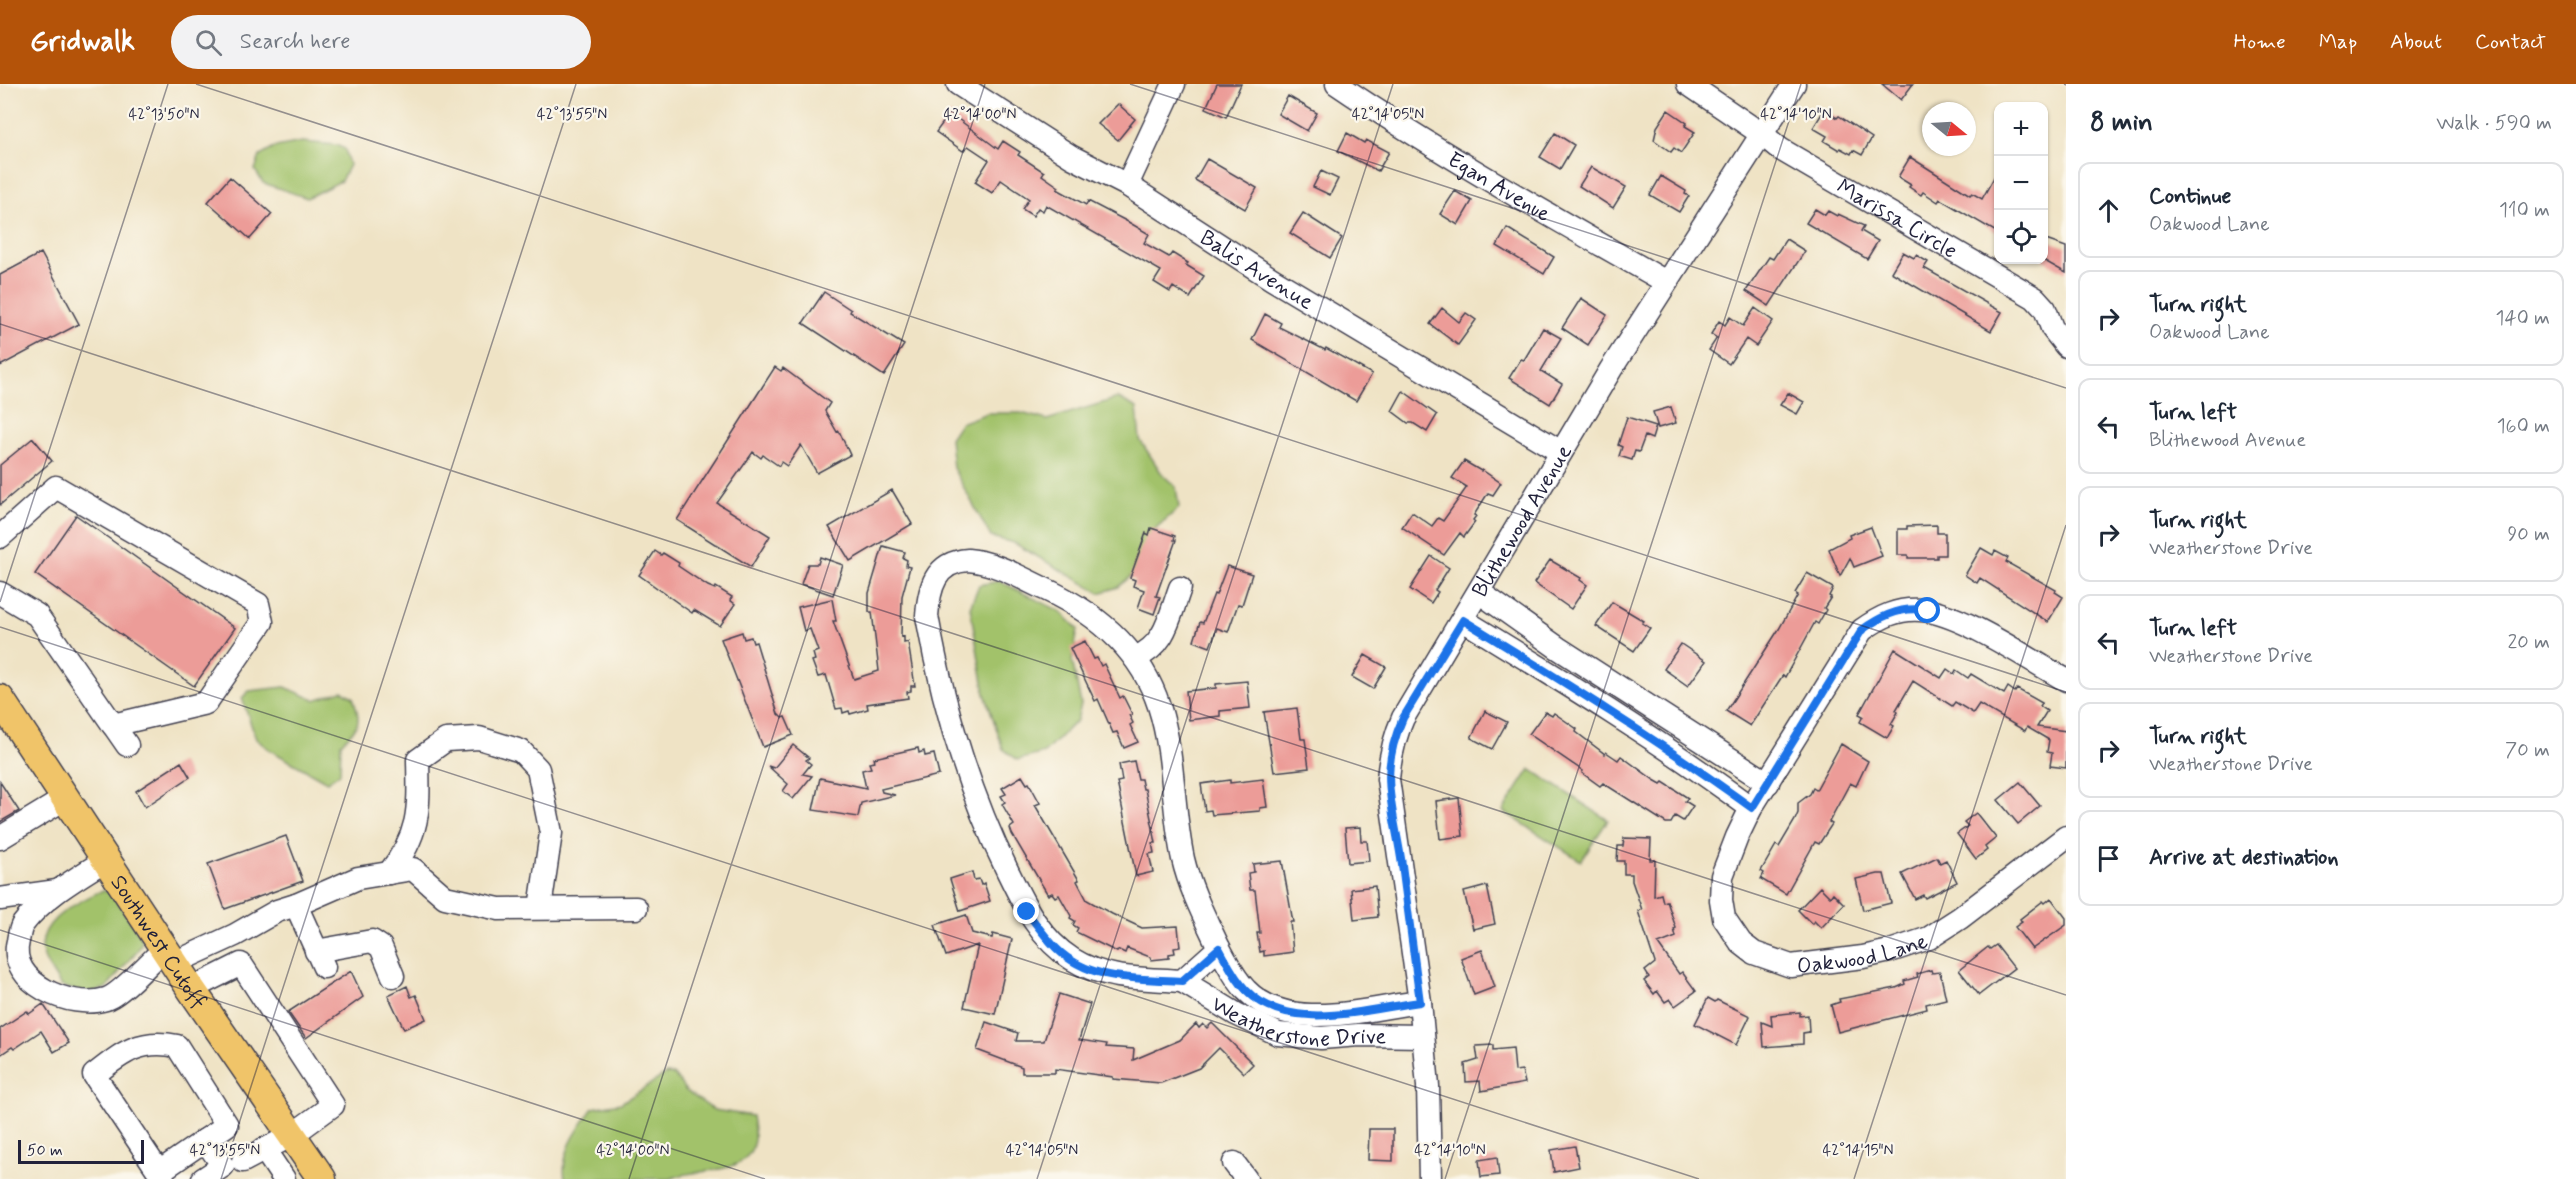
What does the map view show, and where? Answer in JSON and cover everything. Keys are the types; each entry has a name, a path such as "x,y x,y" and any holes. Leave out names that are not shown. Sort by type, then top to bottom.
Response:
{"main road":[{"name":"Southwest Cutoff","path":"5,716 66,798 191,989 322,1179"}],"street":[{"name":"Balis Avenue","path":"958,84 1072,157 1127,185 1281,284 1561,452"},
{"path":"1127,185 1174,84"},
{"name":"Egan Avenue","path":"1336,84 1389,120 1666,282"},
{"name":"Marissa Circle","path":"1688,84 1780,149 2035,298 2048,314 2052,328 2066,346"},
{"name":"Blithewood Avenue","path":"1430,1179 1428,1086 1420,1002 1401,862 1390,801 1389,763 1397,733 1403,718 1561,452 1666,282 1794,84"},
{"path":"0,537 56,487 258,604 262,622 206,703 113,725"},
{"name":"Weatherstone Drive","path":"1420,1002 1338,1014 1297,1015 1258,1000 1246,991 1219,948 1204,917 1184,860 1169,753 1159,707 1135,658 1108,627 1083,610 1001,569 976,561 958,561 951,563 936,577 928,601 927,616 958,752 991,838 1027,912 1057,949 1087,968 1106,975 1129,979 1182,981 1236,1014 1278,1034 1321,1038 1359,1035 1423,1036"},
{"path":"1135,658 1150,651 1160,640 1180,588"},
{"path":"1479,592 1558,648 1768,783"},
{"path":"0,593 37,615 127,745"},
{"name":"Oakwood Lane","path":"2066,680 1971,627 1924,610 1892,613 1862,630 1752,808 1737,837 1722,876 1721,900 1724,918 1741,943 1762,957 1791,966 1863,957 1890,951 1929,938 1960,918 2066,837"},
{"path":"1463,620 1602,705 1752,808"},
{"path":"389,873 406,852 419,812 418,760 446,740 479,738 521,751 538,769 551,833 540,908"},
{"path":"0,838 66,798"},
{"path":"107,859 57,891 22,925 15,952 23,974 47,992 84,1002 108,999 170,955 235,935 277,912 358,878 413,869 445,897 499,909 636,908"},
{"path":"0,899 57,891"},
{"path":"296,905 320,959 372,941 381,947 393,976"},
{"name":"Weatherstone Drive","path":"1182,981 1219,948"},
{"path":"191,989 241,964 333,1105 292,1135 243,1161"},
{"path":"159,1042 177,1046 227,1125 161,1176 94,1075 125,1051 159,1042"},
{"path":"203,1179 223,1166 205,1140"},
{"path":"264,1149 284,1179"}],"green space":[{"path":"302,142 336,145 345,149 349,165 341,181 307,198 263,183 255,170 260,156 276,147"},
{"path":"1118,398 1137,408 1140,440 1162,474 1176,487 1179,508 1156,528 1132,575 1118,587 1100,593 1014,543 991,537 953,468 950,438 960,423 987,413 1021,413 1047,420"},
{"path":"999,581 1060,611 1078,629 1072,660 1081,704 1077,720 1044,753 1018,760 1003,749 985,694 970,607 979,585"},
{"path":"285,687 315,700 342,691 353,697 358,723 341,743 340,773 327,782 270,750 256,739 242,698 249,691"},
{"path":"1530,769 1608,820 1581,861 1503,811"},
{"path":"103,890 111,892 142,938 141,946 106,988 88,994 61,986 46,962 42,949 49,926 58,917 68,908"},
{"path":"666,1074 674,1075 686,1091 714,1110 752,1116 754,1140 750,1152 742,1161 720,1169 670,1179 565,1179 565,1159 568,1150 576,1133 593,1108 621,1103"}],"building":[{"path":"1217,84 1241,84 1226,117 1206,108"},
{"path":"1882,84 1913,84 1901,100"},
{"path":"1288,96 1317,113 1307,131 1278,114"},
{"path":"1118,104 1135,119 1118,140 1098,124"},
{"path":"1668,110 1687,123 1685,126 1695,132 1681,153 1674,148 1671,152 1654,140 1657,127"},
{"path":"1824,110 1837,118 1839,116 1872,138 1862,155 1853,150 1851,154 1840,148 1839,150 1824,141 1827,136 1813,128"},
{"path":"950,113 998,149 1003,141 1020,152 1018,155 1044,172 1042,175 1059,187 1057,189 1086,205 1088,201 1130,223 1149,234 1144,243 1169,257 1172,253 1188,263 1186,265 1204,276 1190,298 1173,287 1170,292 1154,282 1161,271 1046,205 1043,211 1038,208 1033,216 1022,209 1029,199 1001,180 992,193 975,182 989,160 968,146 963,151 936,132"},
{"path":"1347,133 1364,143 1366,140 1389,152 1378,171 1338,151"},
{"path":"1555,133 1574,145 1560,169 1540,157"},
{"path":"1910,157 1970,195 1972,193 1982,199 1994,177 1994,231 1940,199 1938,202 1923,192 1921,195 1898,177"},
{"path":"1207,159 1257,188 1245,209 1195,180"},
{"path":"1591,167 1626,187 1613,208 1579,186"},
{"path":"1321,171 1338,179 1330,195 1313,187"},
{"path":"1661,176 1686,191 1685,194 1689,196 1679,212 1650,195"},
{"path":"230,177 272,214 250,239 208,202"},
{"path":"1455,191 1472,201 1458,225 1440,214"},
{"path":"1815,209 1825,215 1828,211 1837,216 1838,214 1864,226 1861,231 1878,241 1867,259 1806,223"},
{"path":"1303,213 1342,238 1330,258 1290,233"},
{"path":"1507,228 1554,257 1544,274 1497,246"},
{"path":"1786,239 1805,251 1769,306 1746,291 1769,257 1773,259"},
{"path":"2048,241 2066,247 2066,273 2048,263"},
{"path":"1903,252 1914,258 1916,255 1928,262 1924,268 2002,312 1991,331 1891,272"},
{"path":"41,253 79,324 0,366 0,275"},
{"path":"824,292 851,310 850,312 904,345 884,376 803,323"},
{"path":"1581,298 1607,315 1588,345 1562,328"},
{"path":"1442,308 1459,322 1466,313 1476,320 1458,345 1430,324"},
{"path":"1755,308 1773,321 1756,346 1746,339 1729,364 1709,350 1717,338 1711,334 1719,321 1725,325 1730,317 1743,326"},
{"path":"1265,314 1281,323 1279,327 1325,350 1326,348 1372,374 1356,401 1252,340"},
{"path":"1543,328 1561,338 1541,371 1562,384 1550,404 1509,378 1521,359 1524,360"},
{"path":"775,367 781,371 783,368 830,403 825,411 837,432 839,431 850,455 817,473 801,445 787,466 781,462 779,466 763,455 761,458 753,452 717,503 770,536 751,567 677,520"},
{"path":"1403,391 1437,415 1427,432 1413,423 1408,423 1392,411"},
{"path":"1788,393 1804,402 1797,414 1780,405"},
{"path":"1671,407 1676,423 1658,428 1653,412"},
{"path":"1627,417 1656,426 1652,439 1645,436 1639,452 1635,451 1632,460 1619,456 1622,447 1618,445"},
{"path":"33,438 52,461 0,505 0,465"},
{"path":"1464,461 1501,483 1493,495 1488,493 1474,515 1476,516 1473,520 1475,522 1464,537 1460,533 1444,555 1402,527 1412,512 1432,526 1438,518 1443,521 1467,487 1452,478"},
{"path":"892,490 912,524 850,561 829,527"},
{"path":"76,515 235,628 194,686 35,574"},
{"path":"1937,525 1937,533 1945,533 1945,555 1937,555 1937,558 1908,558 1908,555 1898,555 1898,529 1907,529 1907,526"},
{"path":"1871,527 1882,556 1854,567 1850,558 1840,576 1829,549 1850,538 1849,535"},
{"path":"1151,528 1175,536 1174,540 1176,540 1156,596 1160,597 1154,614 1138,608 1144,590 1133,586 1135,580 1130,578 1146,533 1149,535"},
{"path":"883,546 905,552 903,558 907,560 906,566 910,567 902,596 901,637 904,636 904,643 908,642 915,686 911,686 911,691 907,692 908,698 867,704 868,709 850,714 849,711 843,713 842,708 836,709 826,675 818,677 812,661 815,660 813,653 818,651 810,629 804,631 798,607 832,599 836,621 833,621 854,679 879,671 872,612 869,612 869,593"},
{"path":"1981,548 1993,555 1995,551 2008,558 2006,562 2056,590 2055,592 2063,597 2048,622 1980,578 1977,583 1965,575"},
{"path":"655,551 679,563 678,566 708,586 715,589 716,587 732,597 730,600 735,604 720,626 694,610 692,613 639,575"},
{"path":"1431,556 1449,568 1435,590 1438,592 1431,603 1410,589"},
{"path":"820,557 843,565 833,595 801,584 808,564 818,564"},
{"path":"1550,560 1581,578 1580,580 1587,585 1571,609 1534,583"},
{"path":"1227,566 1252,574 1242,605 1238,604 1228,632 1217,628 1210,647 1194,641 1200,622 1203,623"},
{"path":"1807,573 1833,588 1829,596 1831,597 1818,624 1815,622 1785,677 1783,675 1750,726 1726,711 1779,629"},
{"path":"1612,602 1644,621 1642,623 1650,628 1634,651 1596,626"},
{"path":"742,632 744,639 751,637 753,643 756,642 778,714 782,718 785,717 793,735 763,747 721,639"},
{"path":"1085,641 1094,659 1097,658 1101,666 1104,664 1120,698 1123,696 1132,714 1129,715 1133,723 1130,725 1138,742 1124,748 1117,732 1113,733 1098,699 1095,701 1070,648"},
{"path":"1681,644 1706,661 1688,686 1664,669"},
{"path":"1895,649 1941,678 1947,669 1954,674 1956,670 1968,678 1971,674 2004,694 2008,687 2015,692 2017,689 2042,703 2040,706 2047,711 2037,727 2066,731 2066,768 2050,766 2052,753 2047,752 2049,740 2027,727 2025,731 1979,704 1973,713 1955,702 1952,706 1913,681 1896,710 1898,712 1891,724 1894,726 1887,738 1860,722 1863,716 1859,714"},
{"path":"1365,655 1386,667 1373,689 1352,677"},
{"path":"1247,681 1250,708 1220,711 1220,716 1189,720 1186,691 1216,688 1216,684"},
{"path":"1297,708 1301,739 1305,739 1309,768 1274,772 1264,712"},
{"path":"1485,711 1507,722 1492,749 1471,738"},
{"path":"1545,712 1552,716 1554,713 1577,729 1576,732 1605,754 1606,752 1618,760 1621,756 1654,780 1661,784 1663,782 1688,798 1685,801 1693,806 1683,821 1675,816 1671,823 1666,823 1603,783 1600,786 1582,773 1583,771 1529,734"},
{"path":"1841,744 1868,761 1856,786 1850,783 1829,822 1832,824 1819,844 1815,842 1786,894 1761,879 1764,873 1761,871 1776,845 1779,847 1795,820 1798,803 1810,794 1813,788 1816,790"},
{"path":"793,745 809,758 806,760 811,764 803,774 812,776 793,799 783,791 788,784 768,766 774,768"},
{"path":"918,748 919,753 924,751 925,756 934,754 939,775 881,789 882,792 895,795 861,803 858,817 813,810 820,778 866,788 862,770 871,768 869,763 875,762 874,758"},
{"path":"1134,761 1138,779 1141,779 1143,789 1145,789 1156,843 1152,843 1154,853 1149,854 1153,872 1136,876 1117,782 1122,781 1119,764"},
{"path":"181,762 190,777 145,807 136,791"},
{"path":"1022,776 1027,784 1029,783 1040,803 1035,805 1079,880 1077,881 1087,900 1142,928 1178,926 1180,947 1174,948 1175,953 1169,954 1169,958 1151,960 1150,957 1127,948 1125,953 1119,950 1117,952 1076,932 1078,928 1073,925 1075,921 1070,918 1059,895 1055,897 1052,893 1048,895 1012,834 1010,828 1014,825 1002,804 1005,802 1001,796 1006,794 1002,788"},
{"path":"1263,779 1267,807 1260,808 1260,811 1212,815 1211,810 1205,811 1201,784"},
{"path":"0,782 19,811 0,822"},
{"path":"2020,782 2040,806 2018,824 1998,800"},
{"path":"1459,798 1463,836 1440,839 1436,801"},
{"path":"1976,813 1996,838 1976,859 1957,834 1968,826 1964,822"},
{"path":"1360,827 1361,841 1367,841 1369,861 1348,863 1345,828"},
{"path":"286,836 303,881 225,909 208,864"},
{"path":"1624,838 1651,839 1650,860 1655,860 1654,896 1661,894 1663,902 1667,901 1676,928 1674,929 1676,937 1658,944 1679,974 1682,972 1696,991 1675,1006 1670,999 1665,1002 1657,991 1654,994 1644,981 1649,977 1645,971 1655,963 1638,911 1642,910 1632,881 1632,874 1624,874 1624,861 1617,861 1618,846 1623,846"},
{"path":"1937,857 1940,863 1946,860 1957,882 1925,898 1923,895 1915,899 1902,874"},
{"path":"1282,861 1293,922 1290,922 1293,952 1264,956 1264,951 1260,952 1257,933 1260,933 1255,890 1250,890 1248,873 1254,872 1253,864"},
{"path":"972,872 974,880 979,879 981,885 984,883 990,901 960,911 950,879"},
{"path":"1884,874 1891,903 1863,910 1856,879"},
{"path":"1375,886 1378,917 1354,920 1351,889"},
{"path":"1487,886 1495,924 1473,929 1464,892"},
{"path":"1820,887 1830,897 1833,893 1844,904 1821,928 1814,921 1812,924 1798,910"},
{"path":"2051,898 2066,918 2066,925 2032,949 2015,927 2022,922 2020,919 2043,901 2045,903"},
{"path":"966,915 972,933 992,938 993,934 1012,939 995,1014 964,1007 978,945 946,956 935,925"},
{"path":"1996,945 2014,968 1979,995 1959,970 1988,947 1990,949"},
{"path":"1482,950 1495,987 1474,995 1461,958"},
{"path":"1931,970 1932,973 1940,972 1946,999 1926,1004 1927,1009 1838,1032 1831,1005 1840,1002 1839,999 1896,988 1905,984 1904,981 1918,977 1917,974"},
{"path":"351,971 363,997 306,1038 288,1012"},
{"path":"407,986 411,997 416,995 426,1019 404,1029 388,995"},
{"path":"1059,994 1090,1004 1079,1040 1107,1044 1106,1047 1134,1049 1133,1060 1180,1040 1196,1024 1199,1028 1203,1024 1207,1028 1212,1023 1253,1064 1244,1073 1219,1048 1199,1068 1161,1083 1113,1079 1113,1077 1055,1069 1055,1073 1022,1073 1022,1067 977,1050 986,1022 1018,1033 1016,1041 1044,1041"},
{"path":"1708,998 1750,1016 1736,1045 1695,1024"},
{"path":"43,1004 69,1043 54,1052 41,1031 14,1049 12,1047 0,1055 0,1029 27,1011 29,1014"},
{"path":"1800,1012 1800,1016 1808,1015 1809,1032 1803,1033 1803,1044 1764,1047 1762,1022 1772,1026 1771,1015"},
{"path":"1493,1045 1493,1050 1513,1048 1515,1071 1522,1070 1525,1083 1481,1091 1480,1081 1466,1082 1465,1064 1478,1060 1476,1046"},
{"path":"1369,1129 1393,1129 1393,1161 1368,1160"},
{"path":"1575,1146 1579,1167 1554,1172 1551,1150"},
{"path":"1497,1157 1499,1175 1481,1177 1479,1160"}],"route":[{"path":"1027,912 1057,949 1087,968 1106,975 1150,981 1182,981 1219,948 1233,974 1246,991 1258,1000 1297,1015 1338,1014 1420,1002 1401,862 1390,801 1389,763 1403,718 1463,620 1602,705 1752,808 1862,630 1874,621 1892,613 1911,610 1928,611"}]}
